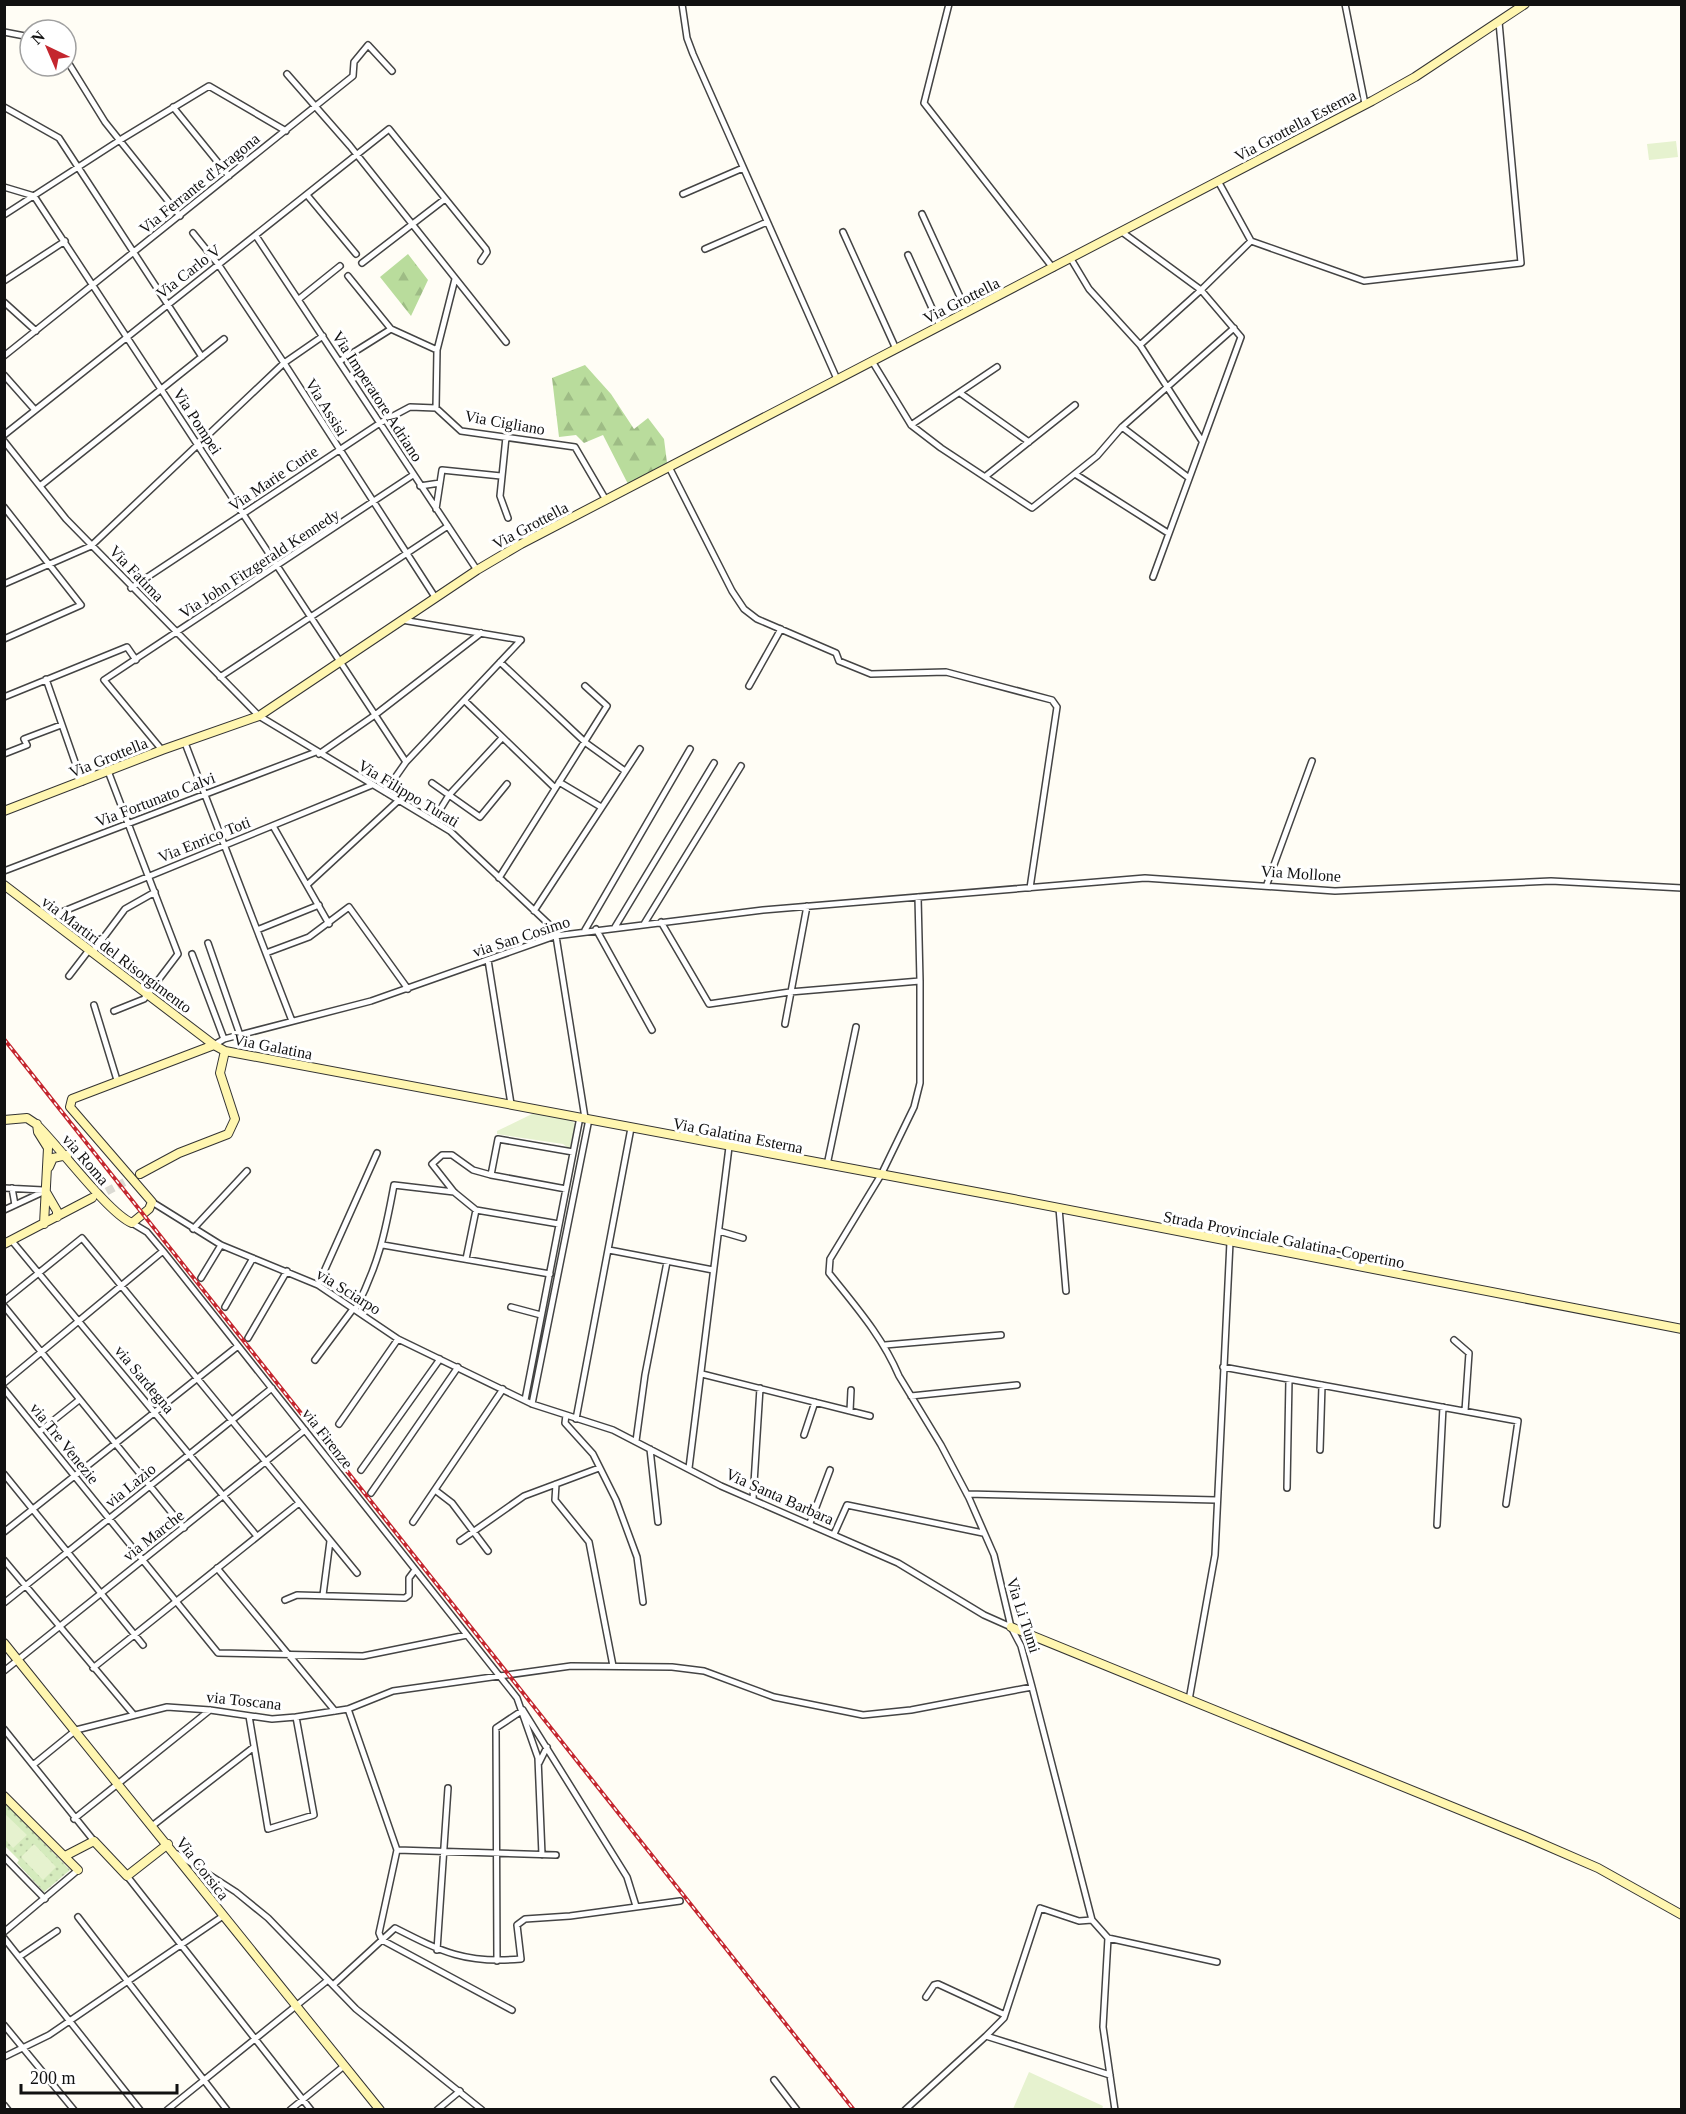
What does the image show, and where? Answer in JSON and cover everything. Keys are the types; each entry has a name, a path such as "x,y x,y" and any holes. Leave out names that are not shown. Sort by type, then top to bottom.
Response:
{"street":[{"path":"682,4 687,38 693,54 837,379"},
{"path":"949,4 924,103 1053,268"},
{"path":"1345,4 1365,104"},
{"name":"Via Grottella Esterna","path":"1071,259 1415,77 1525,4"},
{"path":"1218,181 1251,241 1364,281 1521,263 1499,22"},
{"name":"Via Ferrante d'Aragona","path":"4,356 354,76 354,62 368,45 392,71"},
{"path":"287,74 356,155 506,342"},
{"path":"78,78 105,122 180,216"},
{"path":"4,215 173,106 209,86 286,131"},
{"path":"173,106 229,177"},
{"path":"4,107 59,138 202,357"},
{"name":"Via Carlo V","path":"4,435 389,129 445,199"},
{"path":"682,194 743,168"},
{"path":"4,187 34,196"},
{"path":"308,195 356,254"},
{"name":"Via Pompei","path":"34,196 406,762"},
{"path":"363,263 445,199 486,249 487,252 481,261"},
{"path":"922,214 967,312"},
{"path":"705,249 767,222"},
{"path":"843,232 896,349"},
{"path":"1122,232 1201,290 1241,337 1153,577"},
{"name":"Via Assisi","path":"193,233 218,264 284,363 435,597"},
{"name":"Via Imperatore Adriano","path":"256,236 477,570"},
{"path":"1140,345 1251,241"},
{"path":"4,281 65,242"},
{"path":"908,255 940,326"},
{"path":"1071,259 1089,289 1140,345 1202,441"},
{"name":"Via Grottella","path":"4,811 162,750 259,716 477,570 837,379 1071,259"},
{"path":"298,299 340,266"},
{"path":"348,276 391,329 437,350"},
{"path":"436,408 437,350 455,279"},
{"path":"4,302 36,331"},
{"path":"872,361 911,425 941,448 1032,508 1097,456 1122,428 1234,328"},
{"path":"340,361 391,329"},
{"path":"4,584 92,546 284,363 323,336"},
{"path":"40,486 224,339"},
{"path":"348,356 390,418"},
{"path":"911,425 997,367"},
{"path":"4,375 35,410"},
{"path":"960,393 1029,442"},
{"path":"986,476 1076,405"},
{"name":"Via Marie Curie","path":"131,588 380,423 410,407 436,408"},
{"name":"Via Cigliano","path":"436,408 461,431 574,447 606,500"},
{"path":"1122,428 1189,478"},
{"path":"507,438 500,496 508,518"},
{"name":"Via Fatima","path":"4,441 92,546 259,716"},
{"path":"669,467 715,559 744,609 757,619 836,653 839,660 871,675 946,672 1052,700 1057,707 1030,888"},
{"path":"436,509 442,471 501,476"},
{"path":"1075,474 1168,533"},
{"name":"Via John Fitzgerald Kennedy","path":"162,750 104,680 413,475"},
{"path":"420,486 440,483"},
{"path":"4,507 81,605 4,639"},
{"path":"220,677 448,526"},
{"path":"385,792 406,762 521,640 402,620"},
{"path":"749,686 781,629"},
{"name":"Via Fortunato Calvi","path":"4,871 317,753 375,715 480,633"},
{"path":"4,697 127,647 136,660"},
{"path":"500,663 586,743 626,771"},
{"path":"46,680 82,782"},
{"path":"499,878 586,743 607,706 585,686"},
{"path":"465,701 555,788"},
{"name":"Via Filippo Turati","path":"259,716 317,753 433,820 462,841 555,930 555,936"},
{"path":"4,754 27,745 24,740 61,725"},
{"path":"433,820 449,795 502,738"},
{"path":"185,743 292,1022"},
{"path":"534,911 640,749"},
{"path":"585,930 690,749"},
{"path":"1267,884 1312,761"},
{"path":"615,927 714,763"},
{"path":"644,924 741,766"},
{"path":"108,771 178,954 144,999 114,1011"},
{"path":"559,782 601,807"},
{"path":"432,783 480,817 507,784"},
{"name":"Via Enrico Toti","path":"47,918 372,785"},
{"path":"307,885 399,800"},
{"path":"273,826 329,924"},
{"name":"Via Mollone","path":"918,897 1145,878 1267,884 1335,891 1551,880 1682,888"},
{"name":"via Martiri del Risorgimento","path":"4,885 214,1045"},
{"path":"69,976 125,909 154,892"},
{"path":"881,1175 914,1107 920,1083 918,897"},
{"name":"via San Cosimo","path":"214,1045 240,1035 408,989 555,936 585,930 807,906 918,897"},
{"path":"257,930 319,905"},
{"path":"785,1024 807,906"},
{"path":"266,953 309,937 349,908 408,989"},
{"path":"661,922 709,1004 790,992 920,981"},
{"path":"596,929 652,1030"},
{"path":"532,1404 584,1118 555,936"},
{"path":"208,943 240,1035"},
{"path":"192,954 224,1040"},
{"path":"488,960 511,1104"},
{"path":"94,1005 117,1080"},
{"path":"827,1165 855,1027"},
{"name":"Via Galatina","path":"152,1202 70,1107 72,1099 214,1045 225,1052 584,1118"},
{"path":"140,1174 197,1145 228,1134 235,1119 220,1073 225,1052"},
{"path":"4,1120 27,1118 36,1124 48,1148 45,1191 57,1217"},
{"path":"525,1400 573,1152 584,1118"},
{"name":"Via Galatina Esterna","path":"584,1118 881,1175"},
{"name":"via Roma","path":"36,1124 67,1155 108,1204 123,1219 132,1223"},
{"path":"576,1419 631,1128"},
{"path":"491,1175 498,1139 573,1152"},
{"path":"48,1148 57,1145"},
{"path":"48,1168 57,1145"},
{"path":"689,1468 729,1147"},
{"path":"318,1285 377,1154"},
{"path":"53,1158 67,1155"},
{"path":"559,1224 476,1210 454,1192 432,1164 442,1155 452,1155 473,1170 566,1189"},
{"path":"193,1229 247,1171"},
{"name":"Strada Provinciale Galatina-Copertino","path":"881,1175 1682,1329"},
{"name":"Via Li Tumi","path":"881,1175 830,1259 829,1273 870,1322 885,1345 911,1396 967,1494 994,1555 1011,1627 1021,1646 1092,1920 1108,1938"},
{"path":"315,1360 354,1309 374,1274 383,1245 394,1185 454,1192"},
{"path":"4,1188 45,1191"},
{"path":"12,1188 15,1206"},
{"path":"4,1210 45,1191"},
{"path":"8,1243 92,1198"},
{"path":"48,1201 72,1209"},
{"path":"44,1224 48,1201"},
{"path":"132,1223 152,1202"},
{"name":"via Sciarpo","path":"152,1202 221,1245 318,1285 398,1339 532,1404"},
{"path":"1059,1208 1066,1291"},
{"path":"466,1259 476,1210"},
{"name":"via Firenze","path":"132,1223 147,1232 163,1251 499,1675 524,1710 627,1877 636,1906"},
{"path":"719,1231 743,1238"},
{"path":"4,1301 82,1238 357,1573"},
{"path":"1189,1700 1215,1555 1230,1242"},
{"name":"via Sardegna","path":"8,1243 39,1273 156,1411 256,1535"},
{"path":"201,1278 221,1245"},
{"path":"383,1245 550,1274"},
{"path":"609,1250 713,1270"},
{"path":"4,1383 163,1251"},
{"path":"225,1307 254,1258"},
{"path":"636,1441 645,1375 667,1262"},
{"path":"248,1338 286,1271"},
{"path":"4,1306 184,1528"},
{"path":"511,1307 541,1315"},
{"path":"885,1345 1001,1335"},
{"path":"339,1424 398,1339"},
{"path":"1454,1340 1469,1353 1465,1411"},
{"path":"4,1532 238,1346"},
{"path":"361,1470 440,1359"},
{"path":"371,1493 458,1367"},
{"path":"1223,1367 1518,1421 1506,1504"},
{"path":"702,1374 870,1416"},
{"path":"1287,1488 1289,1379"},
{"path":"911,1396 1017,1385"},
{"path":"1320,1450 1322,1385"},
{"name":"via Lazio","path":"4,1604 273,1388"},
{"path":"753,1499 760,1388"},
{"name":"via Tre Venezie","path":"4,1389 218,1653 290,1655"},
{"path":"413,1522 503,1389"},
{"path":"850,1411 851,1390"},
{"path":"39,1432 79,1400"},
{"path":"804,1435 815,1402"},
{"name":"Via Santa Barbara","path":"532,1404 613,1430 753,1499 898,1563 984,1616 1011,1627"},
{"path":"1437,1525 1443,1407"},
{"path":"566,1415 565,1423 593,1454 632,1539 637,1557 643,1602"},
{"name":"via Marche","path":"18,1660 305,1430"},
{"path":"650,1449 658,1522"},
{"path":"460,1541 524,1496 599,1468"},
{"path":"810,1523 830,1470"},
{"path":"4,1474 143,1645"},
{"path":"556,1484 555,1500 589,1542 613,1666"},
{"path":"435,1490 452,1503 488,1551"},
{"path":"967,1494 1216,1500"},
{"path":"93,1668 256,1535 299,1503"},
{"path":"834,1534 846,1504 983,1533"},
{"path":"323,1595 330,1541"},
{"path":"4,1560 134,1715"},
{"path":"217,1568 334,1711"},
{"path":"285,1600 297,1595 405,1598 409,1595 410,1578 415,1570"},
{"path":"1011,1627 1524,1836 1598,1868 1682,1916"},
{"path":"290,1655 363,1656 466,1635"},
{"name":"Via Corsica","path":"4,1643 177,1854 223,1916 380,2109"},
{"path":"4,1671 18,1660"},
{"name":"via Toscana","path":"33,1766 76,1730 167,1707 210,1710 272,1719 296,1718 348,1709 393,1691 571,1666 672,1667 704,1671 774,1697 863,1715 911,1710 1032,1687"},
{"path":"348,1709 397,1850 379,1933 382,1940 512,2010"},
{"path":"74,1819 210,1710"},
{"path":"497,1961 496,1728 524,1710 538,1765 542,1856"},
{"path":"249,1716 268,1829 314,1815 296,1718"},
{"path":"4,1729 74,1819 127,1876 311,2109"},
{"path":"152,1826 254,1747"},
{"path":"538,1765 546,1747"},
{"path":"437,1950 448,1788"},
{"path":"4,1796 78,1870 4,1932"},
{"path":"65,1856 94,1841"},
{"path":"127,1876 168,1844"},
{"path":"397,1850 556,1855"},
{"path":"177,1854 236,1892 268,1918 356,2009 482,2109"},
{"path":"4,1857 45,1899"},
{"path":"333,1985 395,1928 437,1950 464,1959 497,1961 521,1959 517,1925 525,1919 570,1916 680,1901"},
{"path":"904,2109 986,2036 1005,2014 1040,1908 1079,1921 1092,1920"},
{"path":"4,2057 70,2021 223,1916"},
{"path":"78,1917 227,2109"},
{"path":"19,1957 57,1931"},
{"path":"4,1938 140,2109"},
{"path":"1114,2109 1103,2028 1108,1938 1217,1962"},
{"path":"167,2109 328,1980"},
{"path":"926,1997 934,1985 943,1985 1005,2014"},
{"path":"4,2025 74,2109"},
{"path":"986,2036 1110,2074"},
{"path":"290,2109 344,2066"},
{"path":"774,2080 797,2109"},
{"path":"437,2109 460,2091"},
{"path":"4,2105 8,2109"}],"green space":[{"path":"1676,141 1678,157 1649,160 1647,144"},
{"path":"408,254 428,280 411,316 380,277"},
{"path":"585,365 611,394 634,429 648,418 664,439 667,463 628,484 603,435 584,443 576,435 559,437 552,378"},
{"path":"534,1113 571,1120 575,1124 570,1149 563,1144 497,1134 497,1131"},
{"path":"4,1802 70,1870 44,1892 17,1863 19,1860 5,1846"},
{"path":"4,1813 27,1835 13,1848 5,1839"},
{"path":"34,1844 56,1867 43,1880 21,1857"},
{"path":"1029,2072 1103,2106 1102,2109 1013,2109"}],"tunnel":[{"path":"96,1197 136,1176"}],"railway":[{"path":"4,1039 854,2110"}]}
